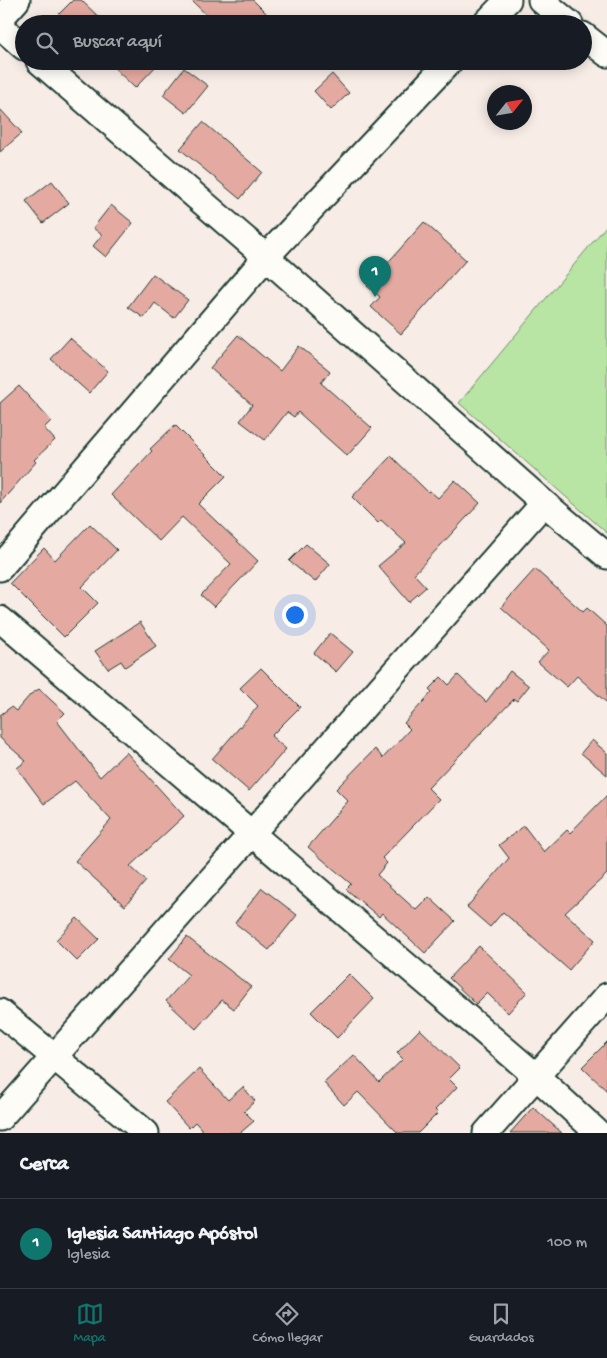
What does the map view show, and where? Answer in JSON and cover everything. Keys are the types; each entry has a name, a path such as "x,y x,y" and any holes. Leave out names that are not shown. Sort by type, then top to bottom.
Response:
{"street":[{"path":"0,19 17,0"},
{"path":"494,15 508,0"},
{"path":"541,0 559,15"},
{"path":"0,26 15,39"},
{"path":"592,42 607,54"},
{"path":"50,70 266,257 544,503 607,556"},
{"path":"0,568 266,257 442,70"},
{"path":"0,1118 544,503"},
{"path":"0,618 536,1076 598,1133"},
{"path":"486,1133 607,996"},
{"path":"0,1012 146,1133"}],"green space":[{"path":"607,225 607,533 459,403"}],"building":[{"path":"73,0 81,0 97,15 58,15"},
{"path":"191,0 253,0 268,15 207,15"},
{"path":"116,70 152,70 135,88"},
{"path":"182,70 187,70 208,86 186,113 163,95"},
{"path":"332,74 349,93 331,110 314,91"},
{"path":"0,109 22,133 0,152"},
{"path":"203,122 262,172 240,199 180,149"},
{"path":"52,181 69,203 43,223 26,201"},
{"path":"111,205 133,223 106,257 93,246 102,235 93,228"},
{"path":"424,222 466,260 401,334 371,307 380,297 367,286"},
{"path":"153,274 188,300 174,318 155,303 144,318 128,307"},
{"path":"238,335 280,371 299,346 330,371 321,383 372,428 347,456 298,412 294,417 287,412 265,440 240,421 252,405 210,368"},
{"path":"70,338 108,371 89,393 51,359"},
{"path":"19,386 51,421 44,428 55,440 34,460 36,462 0,503 0,403"},
{"path":"175,425 226,476 198,504 258,561 214,607 201,595 231,564 182,517 159,541 111,495 152,451 150,449"},
{"path":"391,456 428,492 430,491 438,498 455,480 480,503 414,574 426,587 409,602 378,566 406,543 381,520 378,523 352,497"},
{"path":"90,524 117,550 82,587 98,603 64,637 10,583 44,548 55,560"},
{"path":"306,544 330,564 315,582 289,561"},
{"path":"535,569 583,612 587,608 607,626 607,703 577,676 567,687 538,662 549,650 501,607"},
{"path":"140,622 156,646 125,667 121,661 108,669 95,651"},
{"path":"330,633 353,652 336,672 314,653"},
{"path":"261,668 300,707 271,736 286,749 249,791 212,759 258,706 240,688"},
{"path":"510,671 529,686 517,701 514,699 428,788 439,799 382,858 387,863 377,875 416,910 429,897 455,921 425,953 382,913 379,917 346,889 351,884 308,847 348,801 336,789 375,749 383,758 410,729 404,723 432,692 429,689 441,677 449,685 458,675 486,702"},
{"path":"39,689 65,713 57,721 100,777 126,752 184,816 130,866 146,881 125,906 75,861 111,820 75,781 44,804 17,768 26,761 0,738 0,715 11,707 16,711 31,694"},
{"path":"592,740 607,753 607,775 581,753"},
{"path":"607,795 607,874 565,913 595,940 569,970 503,912 490,927 467,907 509,858 499,845 524,826 544,852 567,830 570,833"},
{"path":"262,888 297,915 269,950 235,923"},
{"path":"77,918 99,939 77,961 56,940"},
{"path":"187,937 251,987 234,1009 222,1000 196,1029 166,1001 189,975 169,959"},
{"path":"479,946 527,992 508,1013 487,993 476,1004 449,978"},
{"path":"349,974 374,999 337,1038 311,1012"},
{"path":"420,1029 460,1068 449,1079 457,1087 435,1110 438,1113 418,1133 398,1133 358,1092 344,1105 324,1083 354,1055 379,1082 403,1059 397,1053"},
{"path":"607,1042 607,1091 582,1067"},
{"path":"199,1069 228,1100 243,1087 255,1101 244,1111 254,1121 240,1133 205,1133 195,1122 189,1128 165,1102"},
{"path":"533,1107 562,1133 510,1133"}],"place":[{"name":"Iglesia Santiago Apóstol","path":"375,297"}]}
